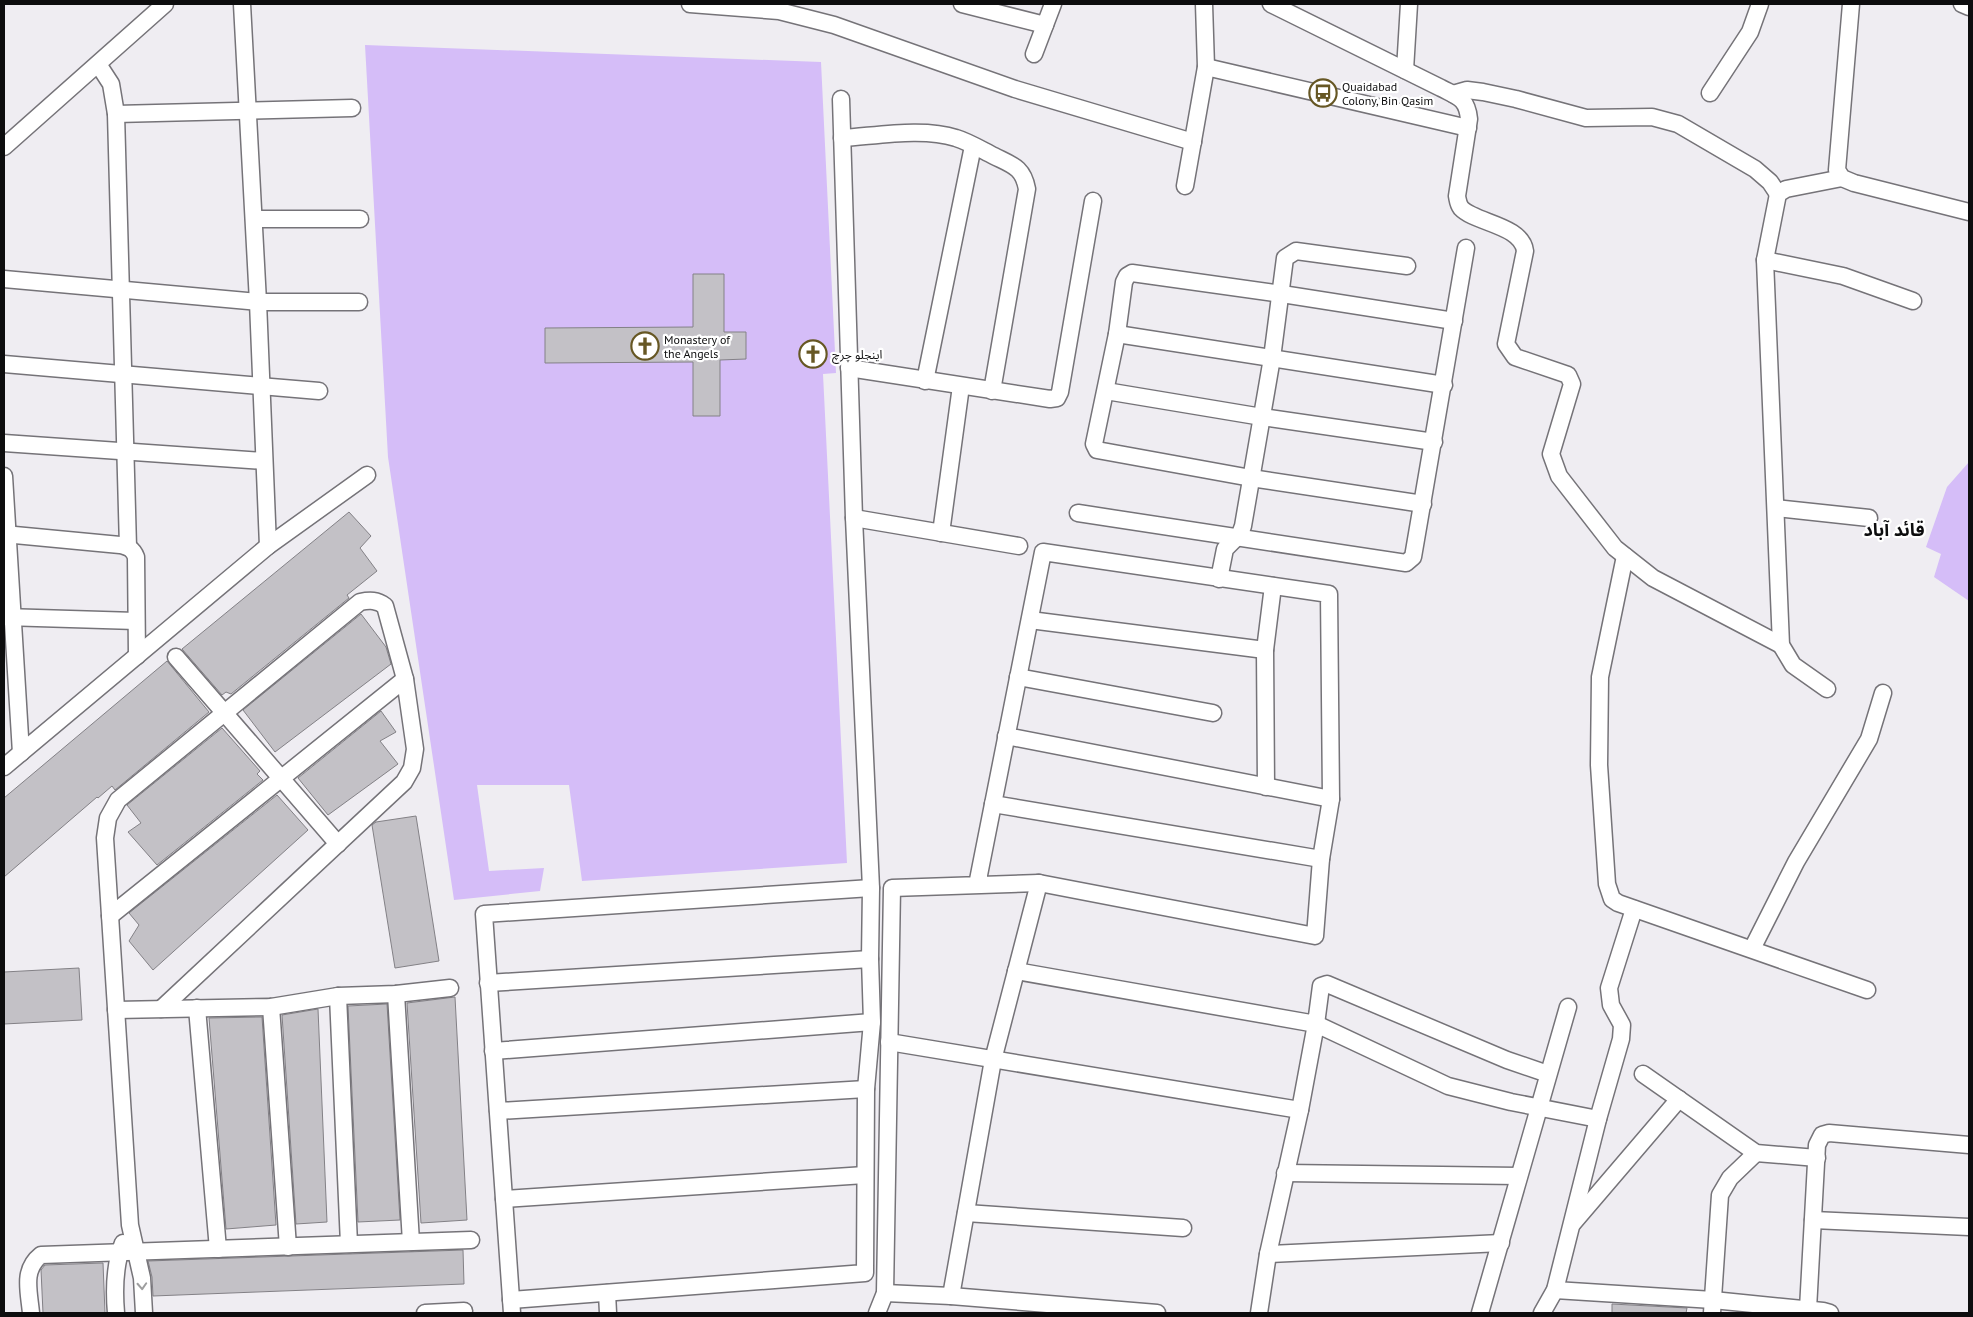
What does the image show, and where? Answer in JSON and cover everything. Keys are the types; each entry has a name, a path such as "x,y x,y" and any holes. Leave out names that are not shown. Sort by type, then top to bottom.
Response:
{"street":[{"path":"4,147 165,4"},
{"path":"242,4 258,302 268,546"},
{"path":"690,4 779,11 834,25 1015,89 1192,142"},
{"path":"962,4 1045,25"},
{"path":"1034,54 1053,4"},
{"path":"1185,186 1206,67 1204,4"},
{"path":"1271,4 1453,94 1460,98 1468,107 1468,128 1457,196 1459,204 1463,210 1497,225 1521,240 1524,244 1525,251 1506,344 1515,357 1568,375 1572,384 1551,454 1559,476 1615,548 1653,578 1782,645"},
{"path":"1405,70 1409,4"},
{"path":"1710,93 1750,32 1760,4"},
{"path":"1842,178 1837,170 1851,4"},
{"path":"1962,4 1969,7"},
{"path":"98,64 111,84 116,114 128,547"},
{"path":"1206,67 1468,128"},
{"path":"1453,94 1467,90 1516,98 1576,117 1652,117 1678,124 1755,169 1770,182 1778,194 1765,260 1782,645 1793,665 1827,689"},
{"path":"841,98 854,518 870,888 872,1022 866,1089 865,1273 608,1293 511,1307 484,914 870,888"},
{"path":"116,114 352,108"},
{"path":"842,138 910,134 943,135 957,138 1017,167 1025,178 1027,189 992,391"},
{"path":"925,380 973,146"},
{"path":"1778,194 1786,189 1842,178 1854,183 1968,210"},
{"path":"849,368 992,391 1050,399 1056,398 1060,392 1093,202"},
{"path":"254,219 360,219"},
{"path":"1078,513 1406,563 1414,557 1466,248"},
{"path":"1219,579 1226,549 1229,543 1236,538 1243,526 1272,358 1282,294 1285,258 1296,251 1407,266"},
{"path":"1765,260 1843,276 1913,300"},
{"path":"1423,504 1252,478 1097,450 1094,444 1117,334 1124,282 1127,276 1132,274 1282,294 1454,321"},
{"path":"4,279 258,302 359,302"},
{"path":"1117,334 1444,385"},
{"path":"4,364 319,391"},
{"path":"941,533 961,386"},
{"path":"1106,390 1262,417 1434,442"},
{"path":"4,443 264,460"},
{"path":"4,767 268,546 367,475"},
{"path":"4,476 11,705 21,752"},
{"path":"1776,508 1868,518"},
{"path":"854,518 1019,546"},
{"path":"6,534 128,547 134,551 136,557 137,656"},
{"path":"877,1313 884,1293 892,888 1040,883 1315,936 1321,859 1331,800 1329,594 1043,552 977,885"},
{"path":"1626,556 1600,677 1599,764 1609,892 1612,899 1634,909 1867,990"},
{"path":"1266,787 1265,650 1273,586"},
{"path":"116,1313 114,1286 128,1252 130,1225 105,838 108,818 118,800 360,602 378,601 385,606 405,679 415,749 412,768 404,782 161,1009"},
{"path":"8,617 136,622"},
{"path":"1030,620 1265,650"},
{"path":"176,657 338,844"},
{"path":"1018,676 1213,713"},
{"path":"110,916 405,679"},
{"path":"1752,950 1796,862 1870,738 1883,693"},
{"path":"1006,736 1331,800"},
{"path":"993,804 1321,859"},
{"path":"951,1296 993,1060 1040,883"},
{"path":"1542,1313 1555,1290 1622,1030 1620,1020 1611,1005 1609,988 1634,909"},
{"path":"488,983 870,959"},
{"path":"1016,971 1316,1024 1448,1086 1476,1094 1598,1118"},
{"path":"1259,1313 1268,1254 1300,1110 1321,986 1327,984 1507,1060 1548,1074"},
{"path":"116,1010 271,1007 338,996 396,994 450,988"},
{"path":"396,994 411,1242"},
{"path":"338,996 348,1244"},
{"path":"271,1007 288,1247"},
{"path":"197,1008 218,1249"},
{"path":"1480,1313 1568,1008"},
{"path":"493,1051 872,1022"},
{"path":"889,1042 1300,1110"},
{"path":"1643,1074 1756,1153 1817,1158"},
{"path":"498,1111 866,1089"},
{"path":"1571,1226 1679,1099"},
{"path":"1808,1309 1818,1140 1825,1133 1969,1145"},
{"path":"1712,1307 1720,1195 1730,1178 1756,1153"},
{"path":"1285,1174 1519,1176"},
{"path":"504,1199 865,1175"},
{"path":"966,1213 1183,1228"},
{"path":"1813,1220 1969,1227"},
{"path":"31,1313 28,1272 30,1265 41,1255 471,1240"},
{"path":"1268,1254 1501,1243"},
{"path":"128,1252 142,1278 144,1313"},
{"path":"1555,1290 1712,1307 1808,1309 1830,1313"},
{"path":"608,1293 608,1313"},
{"path":"884,1293 951,1296 1009,1307 1157,1313"},
{"path":"425,1313 464,1311"}],"shaded area":[{"path":"365,45 821,62 836,373 823,374 847,863 582,881 569,785 477,785 489,871 544,868 540,891 454,900 388,457"},
{"path":"1969,462 1969,601 1934,577 1941,554 1926,547 1947,487"}],"building":[{"name":"Monastery of the Angels","path":"693,274 724,274 724,332 746,332 746,359 720,360 720,416 693,416 693,362 545,363 545,328 693,327"},
{"path":"349,512 371,536 360,548 377,571 347,595 349,598 231,694 226,692 222,695 182,649"},
{"path":"361,614 386,647 391,664 275,752 243,710"},
{"path":"167,661 209,712 115,790 112,786 97,797 4,877 4,798"},
{"path":"381,711 396,732 380,741 398,764 328,815 298,778"},
{"path":"222,728 260,771 257,774 263,780 157,865 128,832 141,823 127,805"},
{"path":"277,795 308,830 153,970 129,941 139,925 129,913"},
{"path":"416,816 439,961 395,968 372,825 376,822"},
{"path":"79,968 82,1020 4,1024 4,972"},
{"path":"455,997 467,1220 421,1223 407,1003"},
{"path":"387,1004 400,1220 358,1222 348,1006"},
{"path":"318,1009 327,1222 296,1224 282,1015"},
{"path":"262,1017 276,1225 226,1229 209,1018"},
{"path":"463,1250 464,1284 153,1296 152,1277 148,1261"},
{"path":"103,1263 105,1313 43,1313 41,1270 45,1265"},
{"path":"1612,1304 1687,1308 1686,1313 1612,1313"}],"place":[{"name":"Quaidabad Colony, Bin Qasim","path":"1323,93"},
{"name":"Monastery of the Angels","path":"645,346"},
{"name":"اینجلو چرچ","path":"813,354"}],"district":[{"name":"قائد آباد","path":"1894,529"}]}
